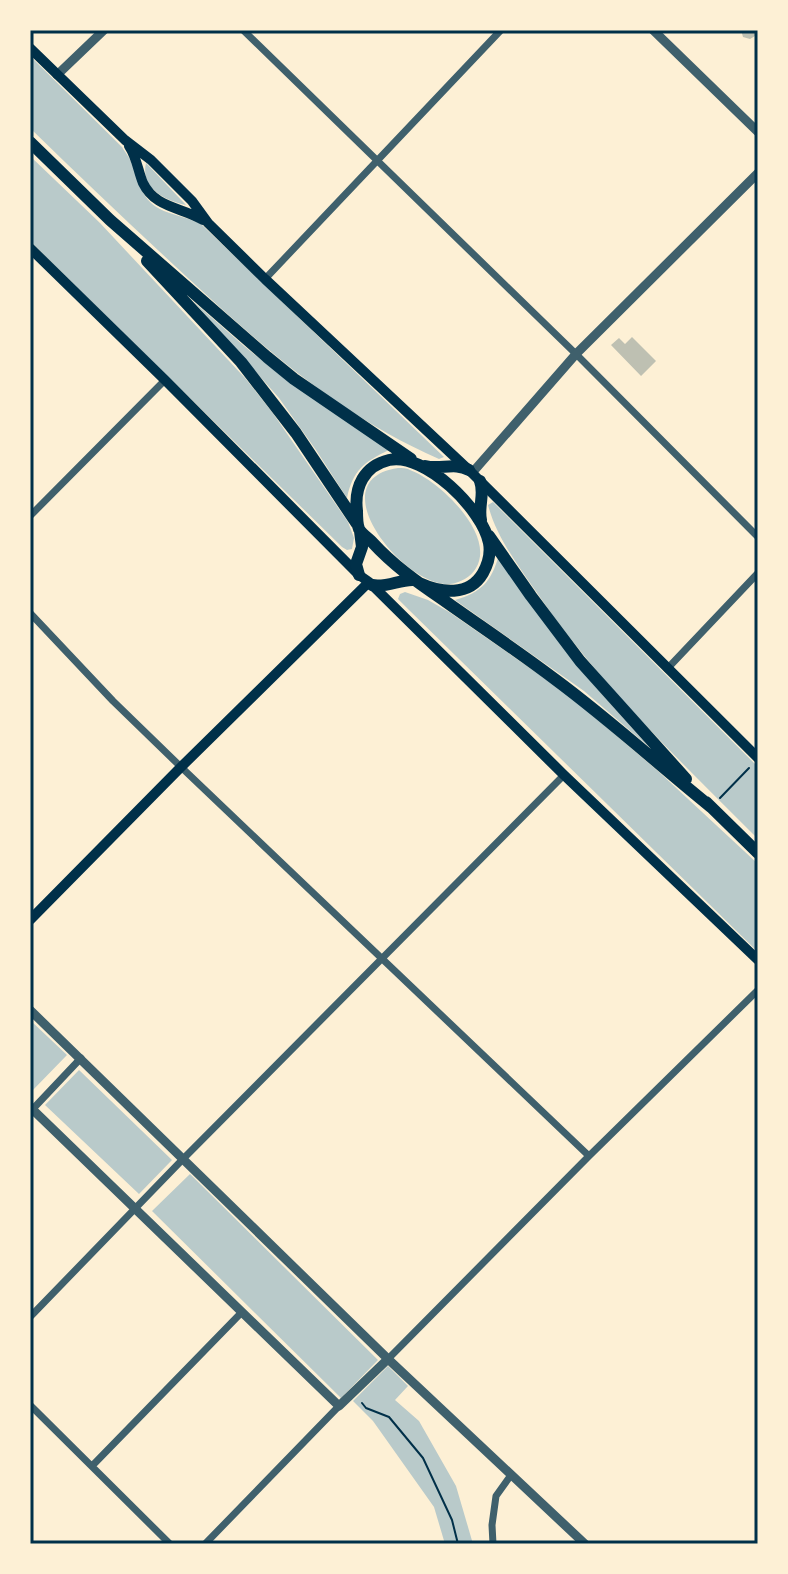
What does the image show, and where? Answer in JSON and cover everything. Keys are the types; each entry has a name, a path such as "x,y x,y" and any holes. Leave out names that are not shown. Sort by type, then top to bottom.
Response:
{"highway":[{"path":"30,142 110,220 241,362 296,433 359,528 391,562 577,695 711,807"},
{"path":"110,220 285,371 449,485 475,513 580,661 711,807 758,853"},
{"path":"391,459 440,468 459,466 474,475 483,488 479,511 490,555 478,580 467,588 452,591 433,589 416,582 398,581 380,587 367,581 356,564 362,547 356,493 369,470 391,459"}],"main road":[{"path":"30,48 125,140 162,170 208,223 474,475 758,758"},
{"path":"125,140 135,156 143,183 153,198 208,223"},
{"path":"30,248 564,775 758,960"},
{"path":"30,920 367,581"}],"street":[{"path":"57,75 104,30"},
{"path":"243,30 576,354 758,537"},
{"path":"265,279 501,30"},
{"path":"653,30 758,132"},
{"path":"474,475 576,354 758,173"},
{"path":"30,516 165,380"},
{"path":"667,669 758,573"},
{"path":"30,613 113,701 589,1156"},
{"path":"30,1317 564,775"},
{"path":"205,1544 339,1406 758,990"},
{"path":"30,1010 388,1359 585,1544"},
{"path":"81,1058 31,1110 339,1406"},
{"path":"92,1466 241,1313"},
{"path":"30,1405 170,1544"},
{"path":"493,1544 496,1496 511,1475"}],"path":[{"path":"711,807 749,769"},
{"path":"353,1393 366,1408 389,1417 423,1458 452,1520 458,1544"}],"shaded area":[{"path":"30,56 122,147 150,202 164,211 201,224 444,457 439,459 403,442 306,380 218,305 30,128"},
{"path":"30,156 100,223 245,378 348,522 354,538 352,549 342,547 30,241"},
{"path":"146,163 186,205 163,197 150,186 145,172"},
{"path":"194,302 285,379 389,450 361,468 347,498 279,398"},
{"path":"398,468 409,469 436,485 472,525 480,555 476,568 465,579 450,584 432,581 392,552 377,532 367,511 366,492 375,477"},
{"path":"493,502 758,767 758,839 640,720 559,624 502,539 488,505"},
{"path":"499,555 593,684 649,747 584,691 455,600 484,585"},
{"path":"405,592 449,612 570,696 659,772 758,864 758,952 398,599"},
{"path":"30,1020 67,1055 32,1091 30,1089"},
{"path":"79,1070 172,1160 139,1194 45,1105"},
{"path":"190,1174 378,1360 341,1398 152,1211"},
{"path":"388,1366 408,1386 395,1400 419,1421 456,1486 473,1544 445,1544 434,1507 373,1421 353,1401"}],"building":[{"path":"741,30 757,30 750,39 743,37"},
{"path":"632,337 656,361 641,376 611,345 619,338 625,344"}]}
